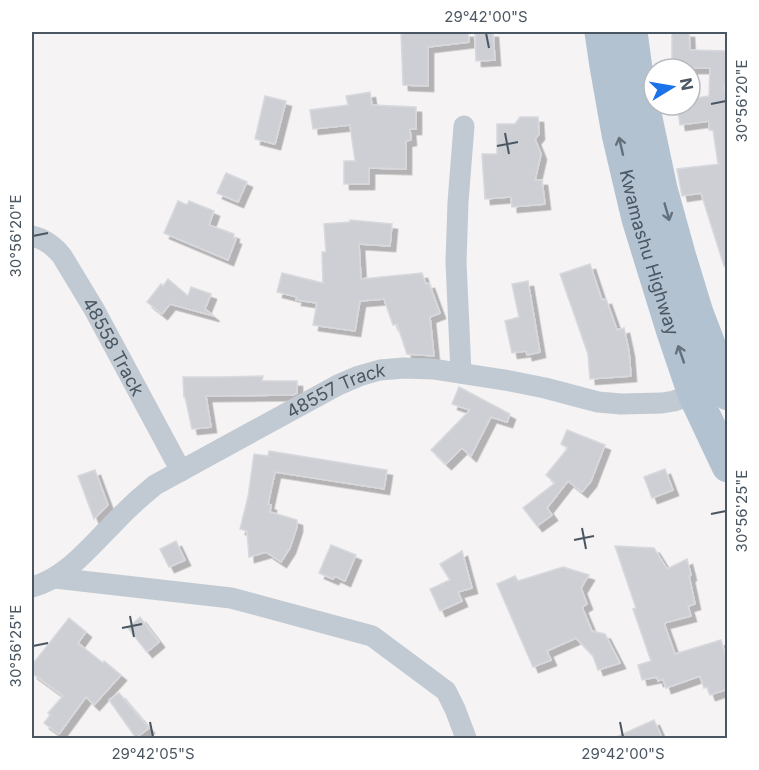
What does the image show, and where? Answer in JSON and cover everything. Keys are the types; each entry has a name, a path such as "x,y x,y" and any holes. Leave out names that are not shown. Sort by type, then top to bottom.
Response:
{"main road":[{"name":"Kwamashu Highway","path":"601,32 618,134 638,219 694,394 728,466"},
{"name":"Kwamashu Highway","path":"631,32 661,189 697,313 728,394"}],"street":[{"path":"461,373 456,262 464,126"},
{"name":"48558 Track","path":"32,236 43,239 62,256 94,309 181,471"},
{"name":"48557 Track","path":"32,587 55,578 72,564 132,504 155,485 338,385 359,376 380,370 432,369 545,388 597,402 621,404 662,403 694,394"},
{"path":"55,578 231,598 372,636 446,691 456,709 466,738"}],"building":[{"path":"401,32 468,32 469,42 428,47 428,86 403,85"},
{"path":"475,32 493,32 495,60 476,61"},
{"path":"672,32 689,32 690,50 728,51 728,85 724,85 728,112 728,265 724,266 701,193 682,196 677,169 720,164 718,164 713,130 709,130 709,121 680,125 679,117 702,117 702,97 709,96 710,68 702,68 702,57 672,57"},
{"path":"370,92 372,105 416,107 416,129 410,129 411,140 406,141 406,169 369,168 369,184 344,184 344,161 355,161 350,125 313,129 310,110 348,105 346,96"},
{"path":"265,96 286,101 275,144 255,139"},
{"path":"520,117 538,117 539,134 535,139 541,154 535,180 542,180 545,204 512,207 511,197 485,199 482,154 497,154 497,124 515,124"},
{"path":"226,173 247,182 238,202 217,193"},
{"path":"178,201 187,205 189,201 214,211 209,225 234,234 233,238 236,239 228,260 164,233"},
{"path":"350,220 392,224 390,246 359,244 361,279 422,273 426,284 429,283 440,313 430,317 434,356 407,354 397,324 393,325 384,299 360,301 355,331 313,325 317,303 296,300 297,297 277,292 282,273 323,283 322,252 326,252 324,224 350,222"},
{"path":"590,264 602,300 606,299 617,330 624,328 631,376 590,379 588,354 560,274"},
{"path":"168,279 188,296 191,287 211,294 205,309 214,316 170,304 162,314 147,302"},
{"path":"528,281 540,352 527,355 526,351 512,353 505,321 519,317 512,284"},
{"path":"263,376 262,381 297,381 297,393 293,395 206,396 211,427 192,429 184,397 183,377"},
{"path":"459,387 510,414 507,422 491,417 471,456 462,448 446,464 431,450 470,410 452,404"},
{"path":"567,430 605,445 591,481 582,492 568,481 547,508 552,515 537,526 523,508 555,483 546,475 568,448 561,444"},
{"path":"269,451 387,470 384,489 275,472 268,504 271,505 270,512 297,520 297,527 290,548 281,562 266,552 249,557 247,531 240,529 248,497 254,454 268,456"},
{"path":"665,469 673,490 652,498 644,477"},
{"path":"95,470 108,505 94,519 78,476"},
{"path":"176,541 185,560 169,567 160,549"},
{"path":"331,545 356,555 345,581 335,576 333,579 319,573"},
{"path":"615,546 654,548 667,569 687,559 695,604 688,606 691,616 664,623 675,654 721,640 728,663 728,689 710,695 707,687 704,688 700,676 666,688 663,679 658,681 657,677 642,680 638,665 651,661"},
{"path":"462,551 472,588 458,592 462,601 440,611 430,589 450,580 440,564"},
{"path":"563,567 589,575 581,588 587,604 582,607 592,631 605,634 620,663 598,670 593,656 576,638 547,651 551,660 533,667 497,584 515,576 518,581"},
{"path":"140,617 159,642 147,652 128,628"},
{"path":"69,618 86,632 78,643 121,675 94,705 86,697 59,734 44,723 50,715 48,713 63,696 32,673 32,665"},
{"path":"119,693 149,728 136,738 109,700"},
{"path":"654,720 662,738 614,738"}]}
